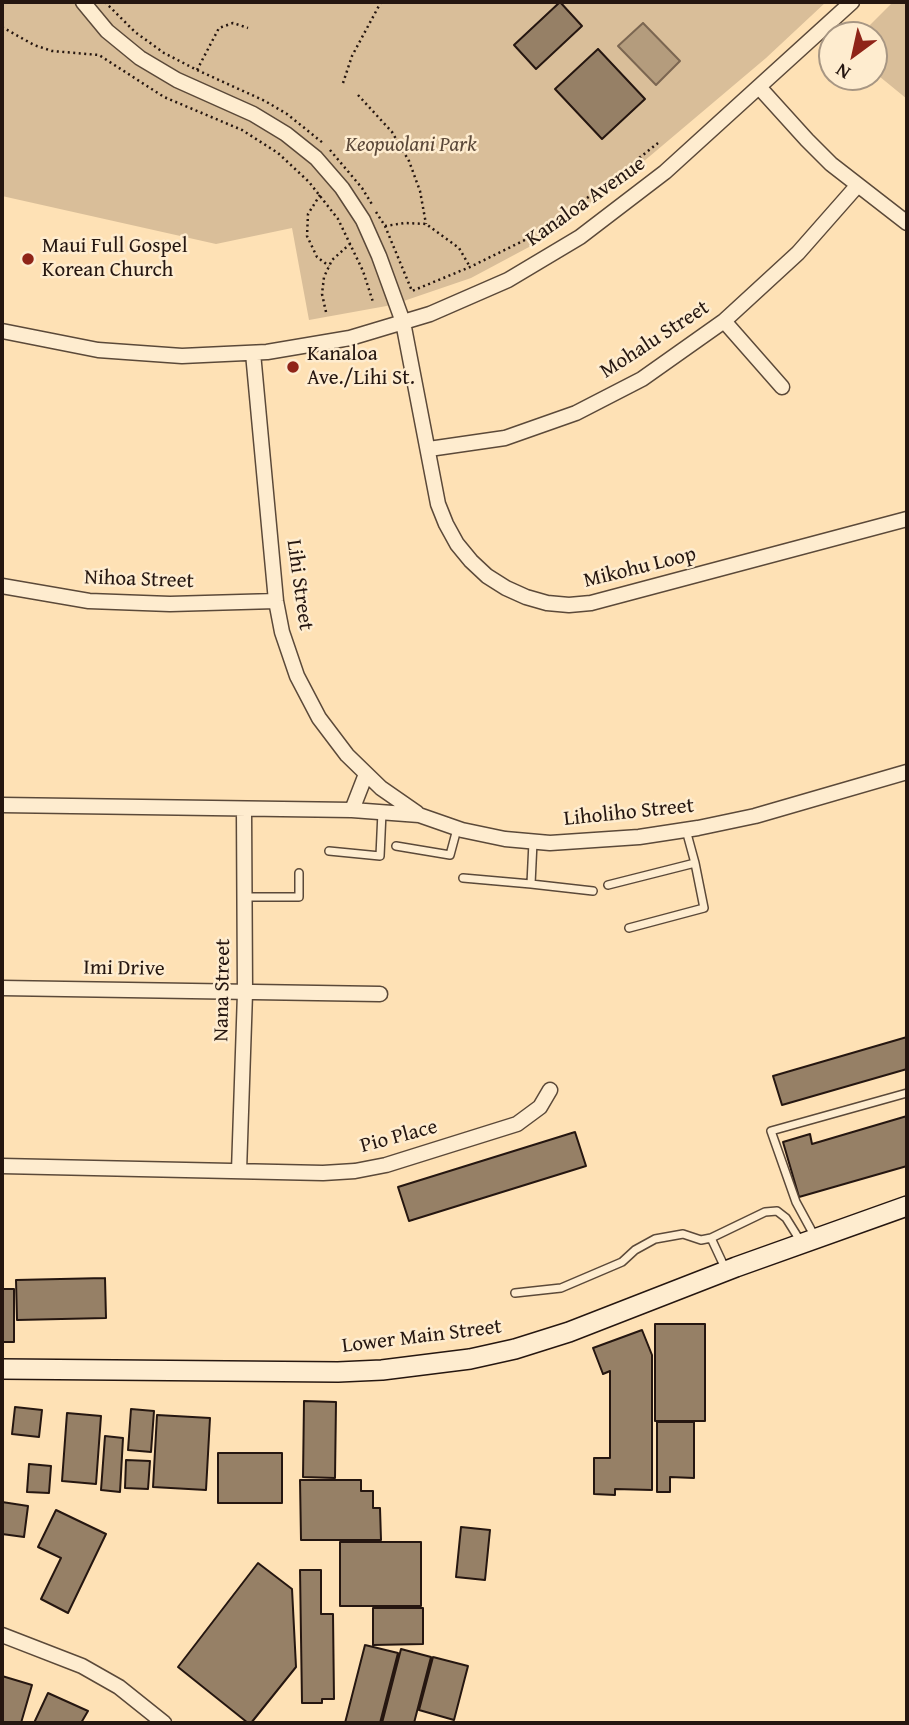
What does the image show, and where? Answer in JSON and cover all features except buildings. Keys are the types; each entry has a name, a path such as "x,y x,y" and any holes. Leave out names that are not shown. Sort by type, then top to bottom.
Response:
{"street":[{"name":"Mikohu Loop","path":"83,2 107,30 139,58 189,86 253,114 286,134 316,158 342,188 363,220 403,322 439,504 446,524 457,544 487,576 506,588 547,603 591,603 907,519"},
{"name":"Kanaloa Avenue","path":"2,331 98,350 182,356 253,353 350,338 430,313 508,280 580,237 665,172 852,2"},
{"path":"759,86 807,140 857,186 907,223"},
{"name":"Mohalu Street","path":"429,449 505,438 576,413 642,379 724,321 798,253 857,186"},
{"path":"724,321 782,387"},
{"name":"Lihi Street","path":"253,353 276,601 282,632 303,687 319,718 347,755 366,774 419,815"},
{"name":"Nihoa Street","path":"2,586 89,601 170,604 276,601"},
{"name":"Liholiho Street","path":"2,805 382,812 419,815 505,839 550,843 639,837 686,830 755,816 907,772"},
{"path":"352,810 366,774"},
{"name":"Nana Street","path":"239,1171 245,993 244,810"},
{"name":"Imi Drive","path":"2,988 380,994"},
{"name":"Pio Place","path":"2,1167 323,1173 386,1165 517,1124 540,1107 550,1090"},
{"name":"Lower Main Street","path":"2,1369 338,1372 382,1370 459,1360 515,1349 569,1332 726,1270 907,1206"},
{"path":"2,1635 82,1666 118,1687 164,1723"}],"lane":[{"path":"329,850 380,856 382,812"},
{"path":"396,846 450,855 458,828"},
{"path":"629,928 704,908 686,830"},
{"path":"531,884 533,841"},
{"path":"608,885 695,863"},
{"path":"244,897 299,897 299,873"},
{"path":"463,878 593,891"},
{"path":"808,1240 771,1130 907,1093"},
{"path":"515,1293 561,1288 622,1262 635,1250 655,1239 683,1234 701,1240 711,1238 765,1212 777,1211 808,1240"},
{"path":"711,1238 726,1270"}],"path":[{"path":"343,82 352,55 382,2"},
{"path":"181,104 219,28 233,23 248,28"},
{"path":"2,27 34,45 52,51 99,55 149,89 261,141 294,167 338,219 363,271 373,302"},
{"path":"358,95 392,132 409,161 420,191 426,224"},
{"path":"412,291 513,247 551,225 658,143"},
{"path":"320,195 308,214 307,236 317,257 329,266"},
{"path":"385,226 426,224 460,248 470,267"},
{"path":"326,312 323,285 329,266 338,253 351,243"}],"green space":[{"name":"Keopuolani Park","path":"2,2 826,2 766,58 611,189 544,239 471,278 392,305 309,320 292,228 216,244 2,196"},
{"path":"893,2 907,2 907,99 888,83 888,21 874,21"}],"shaded area":[{"path":"643,23 680,61 656,85 618,46"}],"place":[{"name":"Maui Full Gospel Korean Church","path":"28,259"},
{"name":"Kanaloa Ave./Lihi St.","path":"293,367"}]}
